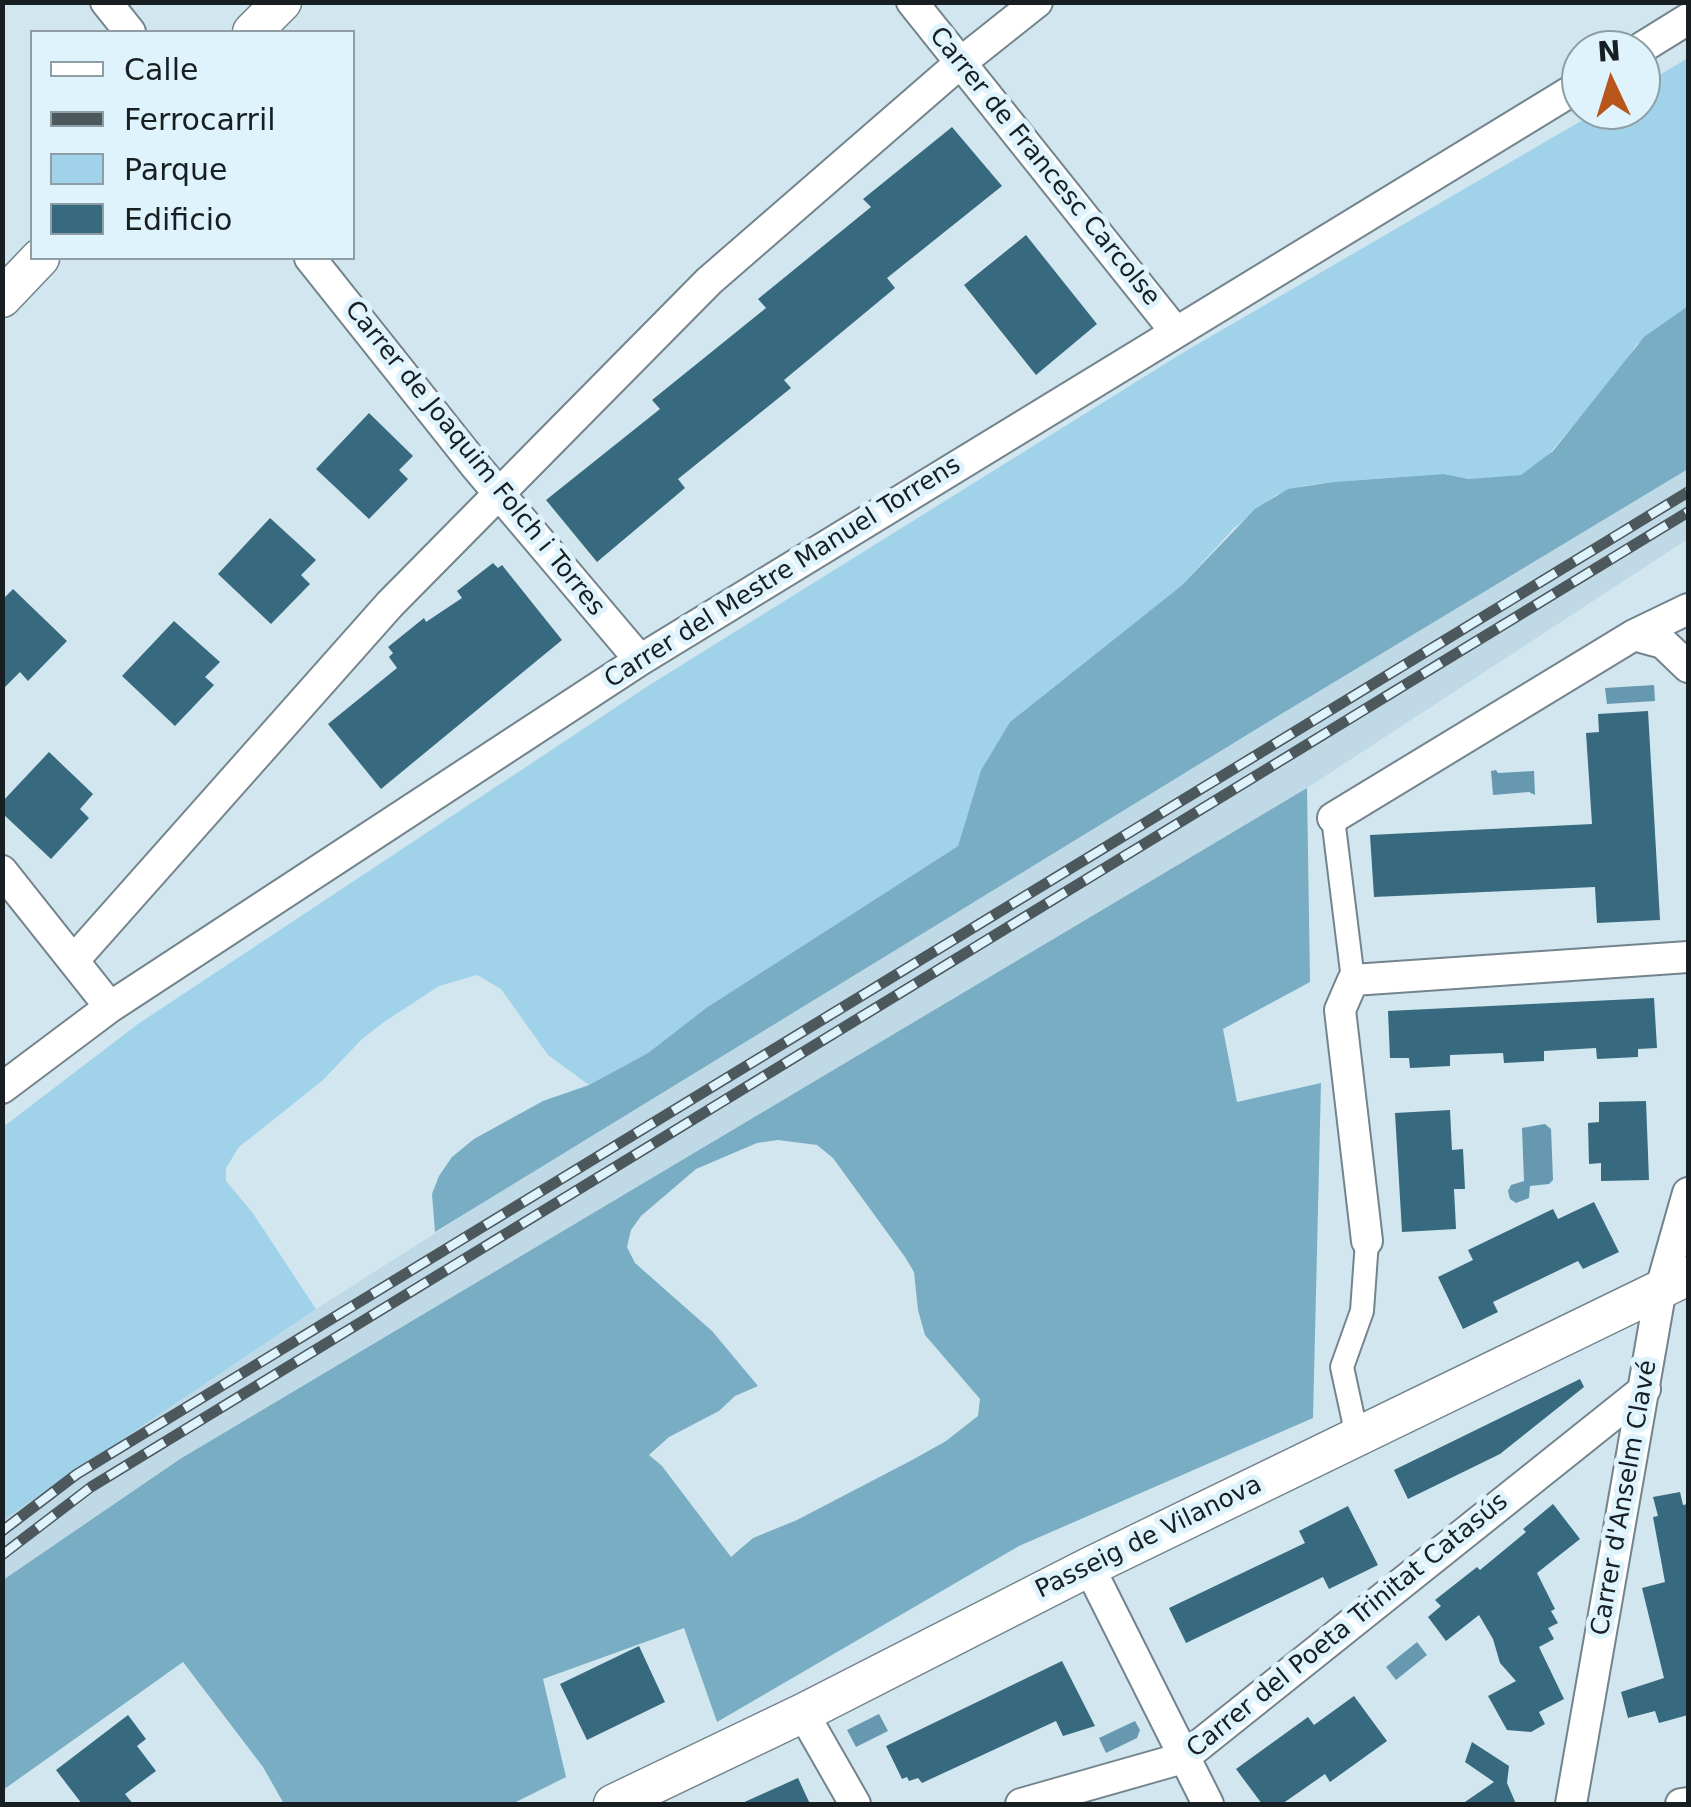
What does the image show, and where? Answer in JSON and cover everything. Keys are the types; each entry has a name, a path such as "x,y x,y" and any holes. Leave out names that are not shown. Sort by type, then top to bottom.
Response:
{"street":[{"path":"106,2 128,30"},
{"path":"254,30 282,2"},
{"name":"Carrer de Francesc Carcolse","path":"912,2 1175,331"},
{"path":"74,960 390,604 709,281 958,64 1037,2"},
{"path":"1661,36 1688,19"},
{"name":"Carrer del Mestre Manuel Torrens","path":"2,1088 110,1007 640,660 1561,96"},
{"path":"2,298 38,260"},
{"name":"Carrer de Joaquim Folch i Torres","path":"312,260 498,493 640,660"},
{"path":"1357,1436 1342,1366 1362,1311 1367,1241 1340,1010 1353,980 1332,818 1634,635 1688,609"},
{"path":"1634,635 1663,643 1688,667"},
{"path":"2,871 110,1007"},
{"path":"1353,980 1688,957"},
{"name":"Carrer d'Anselm Clavé","path":"1571,1804 1645,1389 1675,1282 1688,1193"},
{"name":"Passeig de Vilanova","path":"613,1804 1675,1282"},
{"name":"Carrer del Poeta Trinitat Catasús","path":"1021,1804 1183,1758 1645,1389"},
{"path":"1089,1567 1208,1804"},
{"path":"803,1713 855,1804"},
{"path":"1681,1804 1688,1802"}],"shaded area":[{"path":"1688,306 1688,469 435,1232 432,1194 439,1176 452,1157 474,1139 543,1101 589,1085 648,1053 706,1008 958,846 981,770 1010,722 1181,586 1255,509 1288,489 1333,482 1444,474 1469,479 1521,475 1553,451 1644,337"},
{"path":"1688,469 1688,539 1307,788 180,1459 3,1580 3,1520 316,1309 531,1172"},
{"path":"1654,685 1655,701 1607,704 1605,688"},
{"path":"1491,771 1534,771 1535,795 1493,795"},
{"path":"1307,788 1310,982 1223,1029 1237,1102 1321,1083 1313,1418 1019,1546 717,1722 684,1628 543,1679 566,1777 512,1804 284,1804 263,1767 183,1662 3,1790 3,1580 180,1459","holes":["778,1140 817,1145 833,1158 914,1272 925,1335 980,1399 978,1416 946,1441 797,1520 753,1538 731,1557 662,1466 649,1455 669,1437 758,1386 712,1331 635,1263 627,1247 631,1230 641,1216 696,1169 757,1143"]},
{"path":"1545,1124 1551,1129 1553,1180 1530,1186 1529,1198 1516,1203 1508,1191 1511,1185 1524,1181 1522,1128"},
{"path":"1417,1642 1427,1655 1396,1680 1386,1667"},
{"path":"879,1714 888,1731 856,1747 847,1730"},
{"path":"1135,1721 1140,1730 1137,1738 1106,1753 1099,1738"}],"green space":[{"path":"1688,58 1688,306 1636,345 1620,370 1543,461 1521,475 1507,477 1469,479 1444,474 1333,482 1276,495 1234,528 1181,586 1010,722 981,770 958,846 706,1008 648,1053 589,1085 548,1055 501,989 477,975 439,986 384,1022 322,1081 239,1147 226,1168 226,1181 252,1212 316,1309 3,1520 3,1127 138,1024 648,686 1184,352 1566,130 1661,130 1661,74"}],"building":[{"path":"952,127 1002,186 887,278 895,288 784,380 791,388 678,479 685,488 597,562 546,500 660,409 652,400 766,308 758,299 871,207 863,199"},
{"path":"1026,235 1097,324 1036,375 964,285"},
{"path":"369,413 413,456 399,470 408,479 369,519 316,469"},
{"path":"270,518 316,560 301,575 310,584 271,624 218,574"},
{"path":"493,563 498,568 502,565 562,640 381,789 328,724 397,668 389,657 393,653 388,647 424,618 426,622 462,598 457,591"},
{"path":"13,589 67,641 28,681 20,672 2,690 2,600"},
{"path":"174,621 220,662 205,677 214,685 175,726 122,676"},
{"path":"1648,711 1660,920 1597,923 1595,887 1374,897 1370,835 1592,824 1586,733 1599,732 1598,714"},
{"path":"49,752 93,794 80,809 89,818 51,859 2,813 2,802"},
{"path":"1654,998 1657,1048 1638,1049 1638,1057 1597,1059 1596,1048 1544,1051 1544,1061 1504,1063 1503,1053 1450,1055 1450,1066 1410,1068 1409,1058 1390,1058 1388,1011"},
{"path":"1646,1101 1649,1180 1601,1181 1601,1163 1589,1164 1588,1123 1599,1122 1599,1102"},
{"path":"1450,1110 1452,1150 1463,1149 1465,1189 1454,1189 1456,1229 1402,1232 1395,1113"},
{"path":"1594,1202 1619,1252 1583,1269 1578,1261 1493,1302 1498,1312 1463,1329 1438,1277 1473,1260 1468,1250 1553,1209 1558,1219"},
{"path":"1580,1379 1584,1387 1500,1454 1408,1499 1394,1470"},
{"path":"1680,1492 1683,1505 1688,1504 1688,1715 1659,1723 1655,1711 1628,1718 1621,1692 1664,1678 1642,1588 1665,1582 1653,1497"},
{"path":"1553,1504 1580,1539 1537,1573 1558,1623 1548,1628 1554,1639 1539,1647 1564,1699 1539,1712 1545,1724 1531,1732 1507,1730 1488,1696 1516,1681 1500,1663 1493,1639 1479,1615 1446,1641 1428,1617 1441,1606 1435,1600 1477,1567 1480,1570"},
{"path":"1348,1506 1378,1565 1329,1589 1323,1577 1186,1643 1169,1608 1305,1543 1299,1531"},
{"path":"639,1646 665,1702 587,1740 560,1684"},
{"path":"1062,1661 1095,1726 1063,1736 1056,1721 922,1783 918,1778 902,1779 886,1746"},
{"path":"1354,1696 1387,1741 1330,1782 1325,1774 1282,1804 1262,1804 1236,1769 1308,1717 1314,1725"},
{"path":"128,1715 146,1739 137,1746 156,1771 125,1794 133,1804 82,1804 56,1770"},
{"path":"1472,1742 1509,1766 1507,1783 1516,1804 1462,1804 1494,1782 1465,1762"},
{"path":"798,1778 810,1804 740,1804"}],"railway":[{"path":"2,1531 77,1474 1688,492"},
{"path":"2,1555 91,1487 1688,512"}]}
